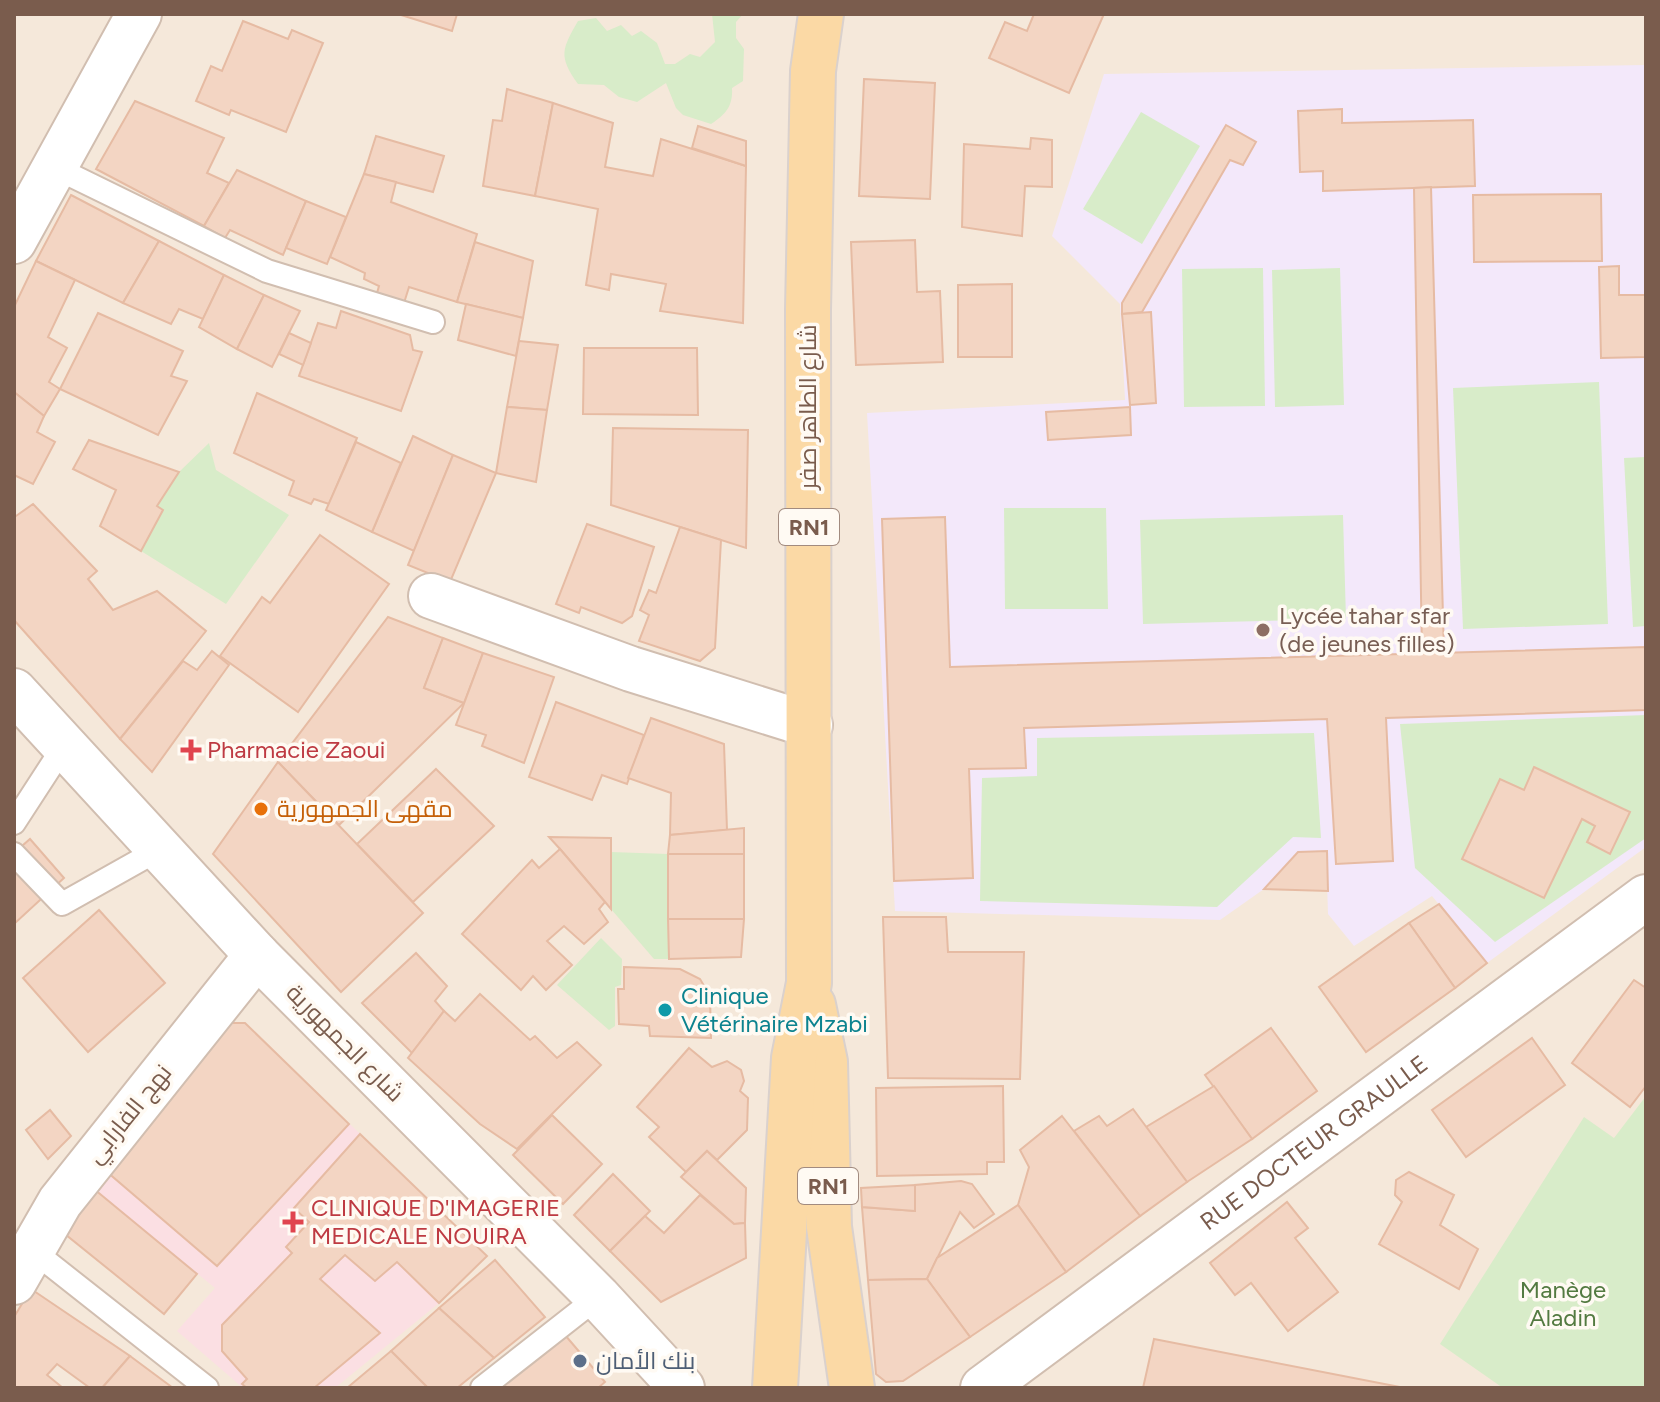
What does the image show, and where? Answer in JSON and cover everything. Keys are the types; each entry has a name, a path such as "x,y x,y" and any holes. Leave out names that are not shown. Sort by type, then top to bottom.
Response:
{"main road":[{"name":"شارع الطاهر صفر","path":"806,14 813,71"},
{"name":"شارع الطاهر صفر","path":"775,1388 794,1058 809,983 808,310 813,71 821,14"},
{"name":"شارع الطاهر صفر","path":"809,983 825,1062 829,1227 852,1388"}],"street":[{"path":"14,241 139,14"},
{"path":"431,596 631,669 810,725"},
{"name":"شارع الجمهورية","path":"14,691 257,955 598,1297 682,1388"},
{"name":"RUE DOCTEUR GRAULLE","path":"983,1388 1646,897"},
{"name":"نهج الفارابي","path":"23,1266 60,1202 257,955"}],"lane":[{"path":"54,167 267,271 433,322"},
{"path":"14,823 64,746"},
{"path":"14,854 62,904 160,849"},
{"path":"23,1266 207,1388"},
{"path":"482,1388 598,1297"}],"shaded area":[{"path":"14,14 1646,14 1646,1388 14,1388"},
{"name":"Lycée tahar sfar (de jeunes filles)","path":"1646,65 1646,847 1487,963 1432,896 1354,946 1328,914 1326,851 1298,852 1264,889 1220,920 895,911 867,413 1125,400 1120,304 1052,236 1104,74"},
{"name":"CLINIQUE D'IMAGERIE MEDICALE NOUIRA","path":"225,1023 245,1023 487,1256 439,1303 335,1388 243,1388 177,1331 215,1288 94,1189"}],"green space":[{"path":"712,14 743,14 736,22 736,38 744,49 743,81 732,88 728,109 711,124 683,115 676,108 666,83 637,102 619,97 604,85 578,84 567,66 564,52 578,21 596,18 607,31 621,25 632,36 641,31 657,43 665,64 675,64 690,54 700,57 715,42"},
{"path":"1141,112 1200,146 1142,244 1083,209"},
{"path":"1263,268 1265,406 1184,407 1182,269"},
{"path":"1340,268 1344,405 1275,407 1272,270"},
{"path":"1599,382 1608,624 1463,629 1453,388"},
{"path":"209,443 216,470 289,515 226,604 141,551 163,510 157,506 179,472"},
{"path":"1646,457 1646,626 1633,627 1624,458"},
{"path":"1004,508 1106,508 1108,609 1005,609"},
{"path":"1343,515 1346,619 1143,624 1140,520"},
{"path":"1646,715 1646,838 1495,942 1415,868 1400,724"},
{"path":"1314,733 1321,838 1293,837 1217,907 980,901 982,778 1037,776 1037,738"},
{"path":"611,852 668,854 669,959 654,959 611,909"},
{"path":"601,938 622,959 621,985 615,987 615,1026 609,1030 557,985"},
{"name":"Manège Aladin","path":"1646,1096 1646,1388 1503,1388 1440,1344 1584,1117 1614,1138"}],"building":[{"path":"398,14 457,14 452,31"},
{"path":"1034,14 1104,14 1069,93 989,58 1005,22 1027,31"},
{"path":"243,21 288,39 292,30 323,43 286,132 231,110 229,115 196,101 211,66 222,71"},
{"path":"864,79 935,83 930,199 859,196"},
{"path":"507,89 553,103 535,196 483,186 493,120 502,121"},
{"path":"135,101 224,138 207,173 229,183 204,226 96,169"},
{"path":"553,103 613,123 605,167 653,176 661,139 746,166 743,323 660,311 666,284 611,274 609,290 586,285 598,209 535,196"},
{"path":"1342,109 1342,123 1473,120 1475,186 1323,191 1323,171 1300,172 1298,111"},
{"path":"1226,125 1256,142 1243,165 1230,160 1142,312 1122,314 1122,303"},
{"path":"698,126 746,141 746,166 692,148"},
{"path":"376,136 444,156 433,192 364,174"},
{"path":"1031,138 1052,140 1052,187 1025,186 1022,236 962,227 964,144 1030,149"},
{"path":"237,170 306,201 283,255 230,230 225,238 204,226"},
{"path":"364,174 396,182 391,202 477,234 457,302 409,287 404,303 377,293 379,286 364,279 365,273 330,257"},
{"path":"1431,187 1444,652 1422,653 1414,188"},
{"path":"1601,194 1602,261 1474,262 1473,195"},
{"path":"71,195 159,241 123,303 36,261"},
{"path":"306,201 346,217 327,264 286,248"},
{"path":"915,240 917,292 940,291 943,362 856,365 851,242"},
{"path":"159,241 224,275 203,319 179,309 171,324 123,303"},
{"path":"475,242 533,261 523,318 457,302"},
{"path":"36,261 75,280 48,337 67,348 49,382 60,389 44,416 14,392 14,307"},
{"path":"1619,266 1619,295 1646,295 1646,357 1601,358 1599,267"},
{"path":"224,275 264,295 237,349 199,327"},
{"path":"1012,284 1012,357 958,357 958,285"},
{"path":"264,295 300,311 272,367 237,349"},
{"path":"466,304 523,318 516,356 458,340"},
{"path":"341,311 410,335 413,350 422,352 401,411 299,376 318,323 336,328"},
{"path":"1151,312 1156,403 1130,405 1122,314"},
{"path":"98,313 183,351 171,376 187,381 158,435 60,389"},
{"path":"289,333 311,343 303,365 279,354"},
{"path":"519,341 558,345 547,410 507,407"},
{"path":"584,348 697,348 698,415 583,414"},
{"path":"14,392 44,416 37,432 55,442 33,484 14,475"},
{"path":"257,393 357,438 329,504 314,499 311,504 289,495 294,481 234,453"},
{"path":"507,407 547,410 536,482 496,473"},
{"path":"1130,407 1131,435 1048,440 1046,412"},
{"path":"613,428 748,430 746,548 611,505"},
{"path":"413,436 453,455 414,551 372,532"},
{"path":"89,440 179,472 157,506 163,510 141,551 100,526 116,490 73,469"},
{"path":"356,442 401,463 372,532 326,510"},
{"path":"453,455 496,473 450,582 408,565"},
{"path":"33,504 97,571 88,579 113,610 157,591 206,631 120,739 14,620 14,514 16,516"},
{"path":"945,517 950,667 1646,647 1646,710 1386,718 1393,861 1336,864 1327,719 1024,728 1026,768 969,769 973,878 894,881 882,519"},
{"path":"587,524 654,547 632,616 622,623 581,607 579,613 556,604"},
{"path":"680,527 721,540 715,648 700,661 639,641 649,615 640,610 649,590 656,593"},
{"path":"320,535 389,584 298,712 220,656 262,597 270,603"},
{"path":"388,617 443,638 424,688 464,703 339,825 278,762"},
{"path":"443,638 483,653 464,703 424,688"},
{"path":"212,651 229,665 152,772 120,739 183,661 197,670"},
{"path":"483,653 554,677 524,763 482,746 486,735 456,725"},
{"path":"556,702 644,735 627,784 602,775 592,800 529,777"},
{"path":"651,718 724,744 727,830 670,835 671,793 628,778"},
{"path":"278,762 423,913 341,992 213,854"},
{"path":"1534,767 1630,812 1610,854 1587,842 1595,826 1582,819 1544,898 1462,859 1500,779 1524,790"},
{"path":"436,769 494,826 413,902 357,844"},
{"path":"744,828 744,854 668,854 670,835"},
{"path":"549,837 611,838 611,909 560,849"},
{"path":"30,839 64,878 14,924 14,853"},
{"path":"560,849 605,902 599,909 608,922 584,944 564,926 547,941 572,965 546,990 533,976 521,990 462,934 532,860 539,868"},
{"path":"1327,851 1328,891 1264,889 1298,852"},
{"path":"668,854 744,854 744,919 668,919"},
{"path":"1439,904 1487,963 1455,988 1409,923"},
{"path":"99,910 165,983 88,1052 23,978"},
{"path":"883,917 946,917 948,952 1024,952 1020,1079 888,1078"},
{"path":"668,919 744,919 741,957 669,959"},
{"path":"1409,923 1455,988 1366,1052 1319,987"},
{"path":"416,953 447,986 435,1001 444,1011 412,1053 362,1003"},
{"name":"Clinique Vétérinaire Mzabi","path":"624,967 680,969 700,979 710,996 711,1038 650,1036 649,1026 619,1024 618,989 624,989"},
{"path":"1634,980 1646,988 1646,1086 1630,1107 1572,1063"},
{"path":"480,994 530,1040 535,1036 557,1058 577,1042 601,1065 517,1149 480,1124 408,1058 444,1011 455,1021"},
{"path":"225,1023 245,1023 349,1124 217,1266 106,1171"},
{"path":"1271,1028 1317,1091 1252,1139 1205,1075"},
{"path":"1532,1038 1565,1085 1466,1157 1432,1110"},
{"path":"689,1048 712,1067 727,1061 741,1070 744,1081 740,1091 748,1098 747,1130 717,1160 707,1151 686,1172 649,1137 659,1127 637,1107"},
{"path":"1003,1086 1004,1162 987,1162 987,1174 877,1176 876,1088"},
{"path":"1214,1086 1252,1139 1187,1182 1146,1127"},
{"path":"1133,1109 1187,1182 1140,1216 1074,1131 1099,1116 1107,1126"},
{"path":"50,1110 71,1136 48,1159 26,1130"},
{"path":"552,1115 602,1164 563,1204 513,1155"},
{"path":"1062,1116 1140,1216 1066,1272 1018,1205 1029,1167 1020,1150"},
{"path":"360,1134 487,1256 439,1303 397,1262 375,1281 345,1255 320,1279 380,1333 314,1388 247,1388 242,1384 247,1379 222,1351 222,1325 292,1253 286,1247 309,1222 294,1208"},
{"path":"707,1151 746,1188 745,1223 734,1224 681,1177"},
{"path":"1409,1172 1454,1195 1440,1225 1478,1249 1459,1289 1379,1244 1402,1202 1395,1195 1396,1180"},
{"path":"613,1174 650,1211 610,1251 574,1215"},
{"path":"961,1181 972,1184 994,1214 974,1228 960,1212 927,1279 868,1280 862,1207 915,1211 915,1185"},
{"path":"915,1185 915,1211 862,1207 861,1188"},
{"path":"94,1189 197,1274 164,1314 60,1230"},
{"path":"700,1195 734,1224 745,1223 746,1258 661,1302 610,1251 645,1216 664,1233"},
{"path":"1287,1202 1308,1228 1295,1238 1338,1292 1288,1331 1251,1283 1235,1295 1210,1263"},
{"path":"1018,1205 1066,1272 970,1337 927,1279 937,1258"},
{"path":"495,1260 545,1317 494,1358 439,1308"},
{"path":"927,1279 970,1337 903,1381 886,1382 876,1374 868,1280"},
{"path":"31,1289 130,1356 102,1388 90,1388 57,1364 47,1375 63,1388 14,1388 14,1317"},
{"path":"439,1308 494,1358 457,1388 428,1388 391,1351"},
{"path":"565,1335 605,1382 598,1388 500,1388"},
{"path":"1154,1339 1405,1388 1143,1388"},
{"path":"391,1351 428,1388 347,1388"},
{"path":"130,1356 173,1388 102,1388"}],"place":[{"name":"Lycée tahar sfar (de jeunes filles)","path":"1263,630"},
{"name":"Pharmacie Zaoui","path":"191,750"},
{"name":"مقهى الجمهورية","path":"261,809"},
{"name":"Clinique Vétérinaire Mzabi","path":"665,1010"},
{"name":"CLINIQUE D'IMAGERIE MEDICALE NOUIRA","path":"293,1222"},
{"name":"بنك الأمان","path":"580,1361"}]}
